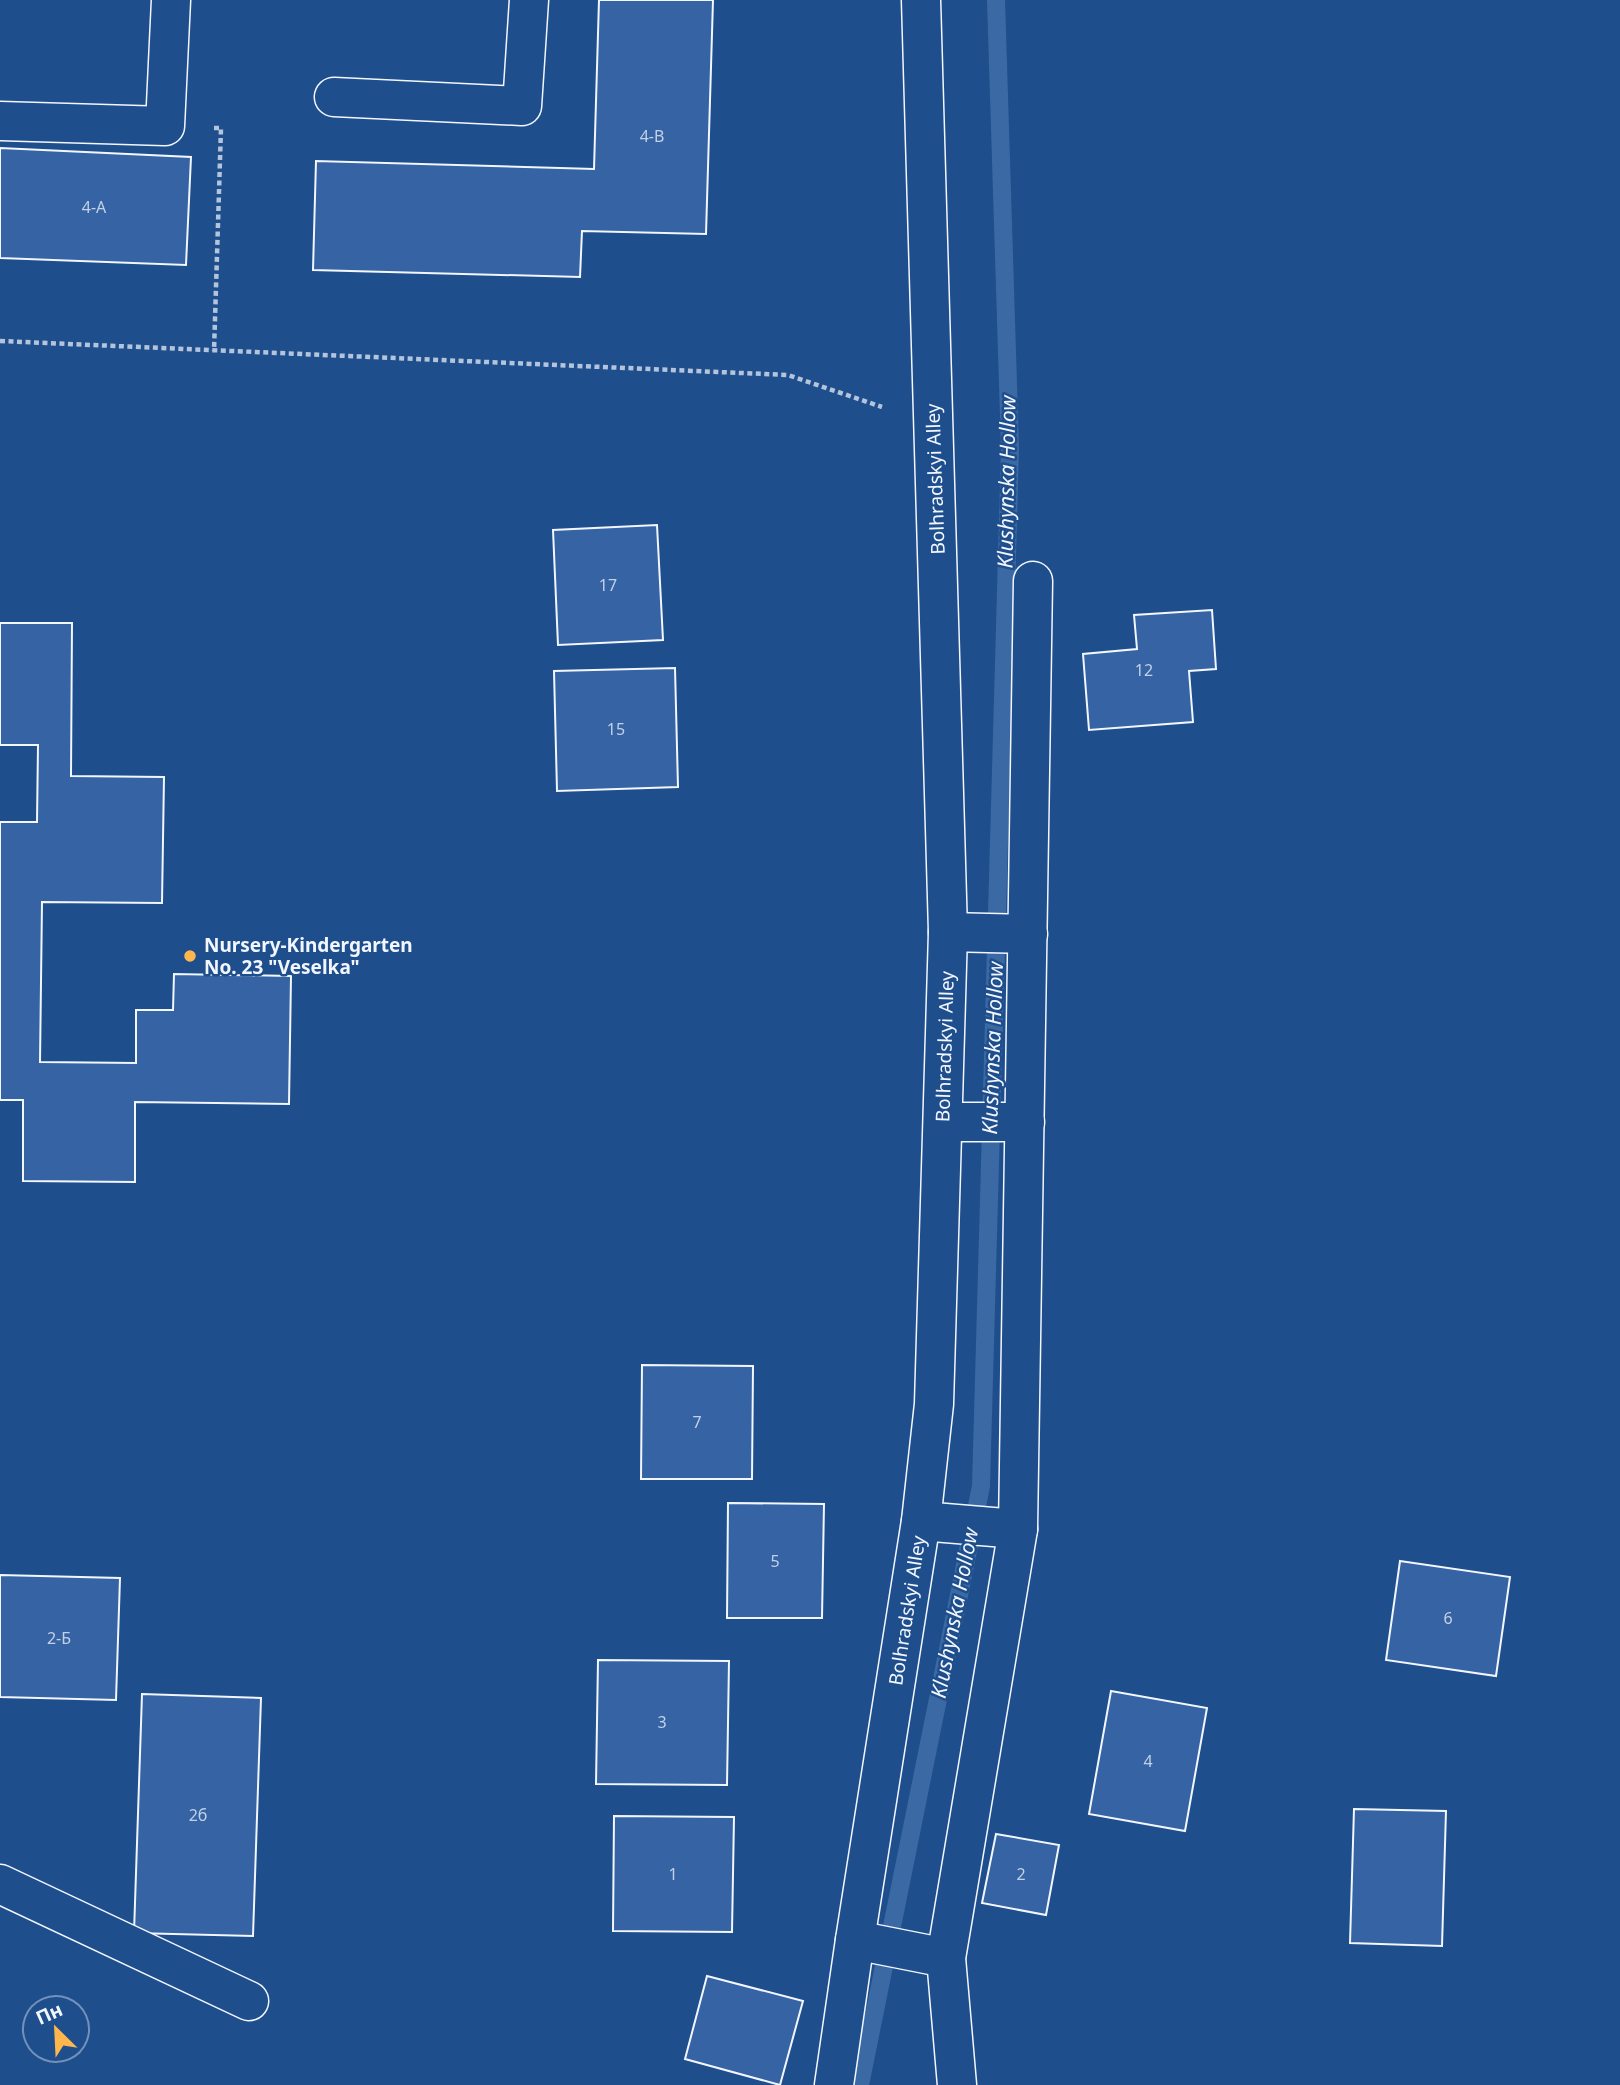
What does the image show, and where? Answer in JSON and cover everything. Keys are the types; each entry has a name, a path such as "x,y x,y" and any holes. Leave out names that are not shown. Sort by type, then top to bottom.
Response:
{"street":[{"path":"0,121 165,125 171,0"},
{"path":"334,97 522,106 529,0"},
{"name":"Bolhradskyi Alley","path":"921,0 933,424 960,932 987,1122 1007,1528 930,1955 957,2085"},
{"name":"Bolhradskyi Alley","path":"834,2085 863,1942 936,1522 934,1404 1020,933 1033,581"},
{"path":"960,932 1020,933"},
{"path":"936,1522 1007,1528"},
{"path":"0,1884 249,2001"},
{"path":"863,1942 930,1955"}],"path":[{"path":"165,125 221,128 214,351"},
{"path":"0,341 788,375 933,424"}],"building":[{"path":"599,0 713,0 706,234 582,231 580,277 313,270 316,161 594,169"},
{"path":"0,148 191,157 186,265 0,258"},
{"path":"657,525 663,640 558,645 553,530"},
{"path":"1212,610 1216,669 1189,671 1193,722 1089,730 1083,654 1137,649 1134,615"},
{"path":"0,623 72,623 71,776 164,777 162,903 42,902 40,1062 136,1063 136,1010 173,1010 174,974 291,976 289,1104 135,1102 135,1182 23,1181 23,1100 0,1100 0,822 37,822 38,745 0,745"},
{"path":"675,668 678,787 557,791 554,671"},
{"path":"642,1365 753,1366 752,1479 641,1479"},
{"path":"728,1503 824,1504 822,1618 727,1618"},
{"path":"1400,1561 1510,1577 1496,1676 1386,1660"},
{"path":"0,1575 120,1578 116,1700 0,1697"},
{"path":"598,1660 729,1661 727,1785 596,1784"},
{"path":"1111,1691 1207,1708 1185,1831 1089,1814"},
{"path":"142,1694 261,1698 253,1936 134,1933"},
{"path":"1354,1809 1446,1811 1442,1946 1350,1943"},
{"path":"614,1816 734,1817 732,1932 613,1931"},
{"path":"996,1834 1059,1845 1046,1915 982,1903"},
{"path":"707,1976 803,2001 780,2085 685,2059"}],"waterway":[{"name":"Klushynska Hollow","path":"860,2085 981,1486 1010,448 996,0"}],"place":[{"name":"Nursery-Kindergarten No. 23 \"Veselka\"","path":"190,956"}]}
